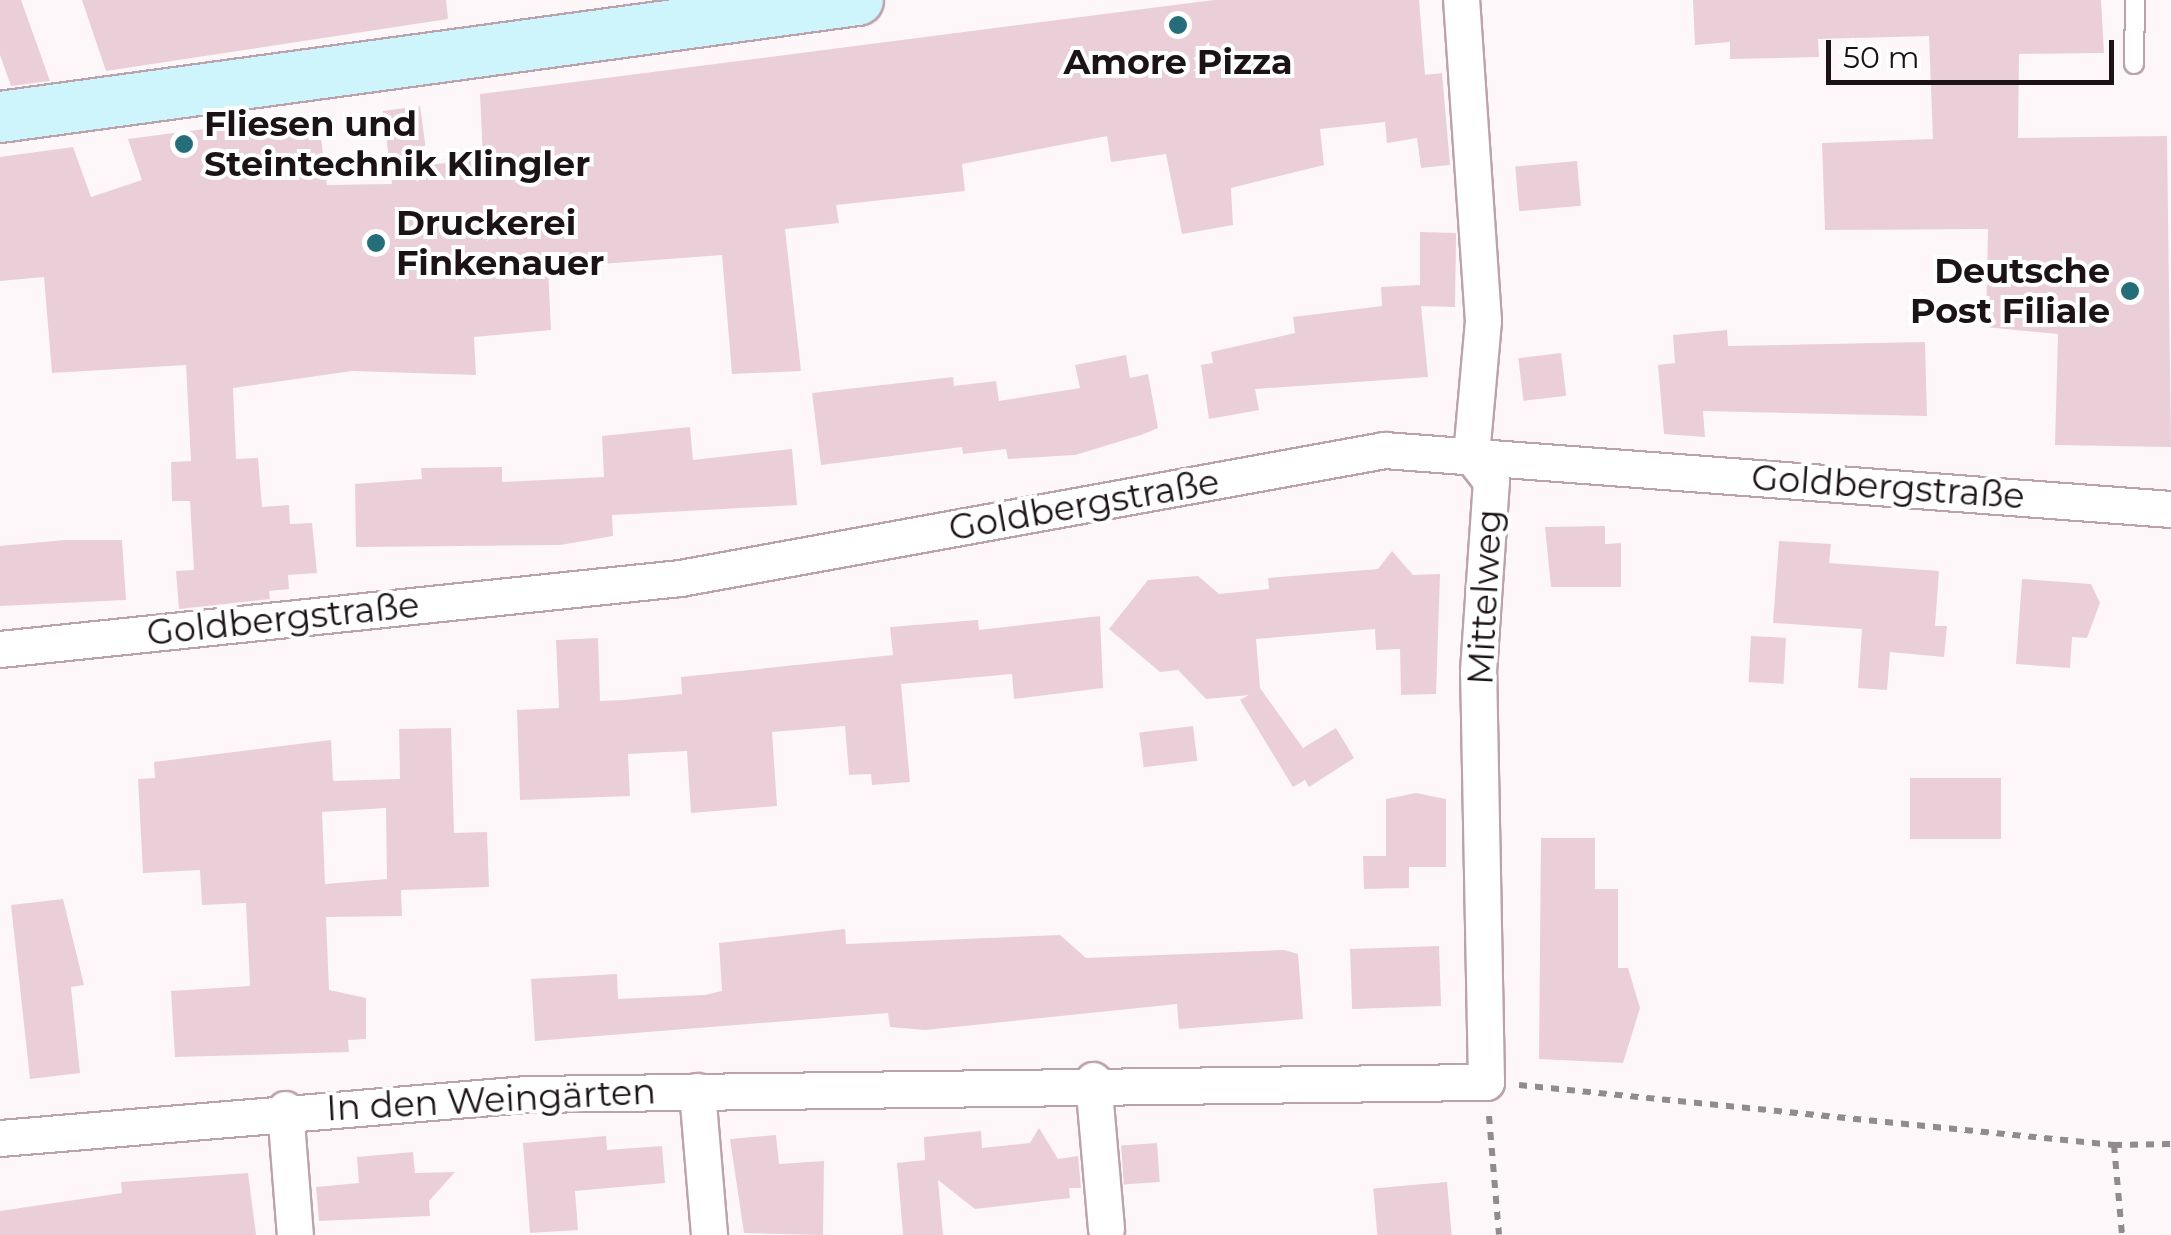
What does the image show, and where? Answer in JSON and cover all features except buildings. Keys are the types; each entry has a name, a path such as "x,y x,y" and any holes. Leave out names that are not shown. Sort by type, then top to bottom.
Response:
{"main road":[{"path":"0,117 858,0"}],"street":[{"name":"Mittelweg","path":"1461,0 1483,321 1471,454 1491,481 1478,671 1486,1082"},
{"name":"Goldbergstraße","path":"0,649 680,578 1384,450 2171,508"},
{"name":"In den Weingärten","path":"0,1138 285,1110 697,1091 1093,1080 1486,1082"},
{"path":"1093,1080 1106,1228"},
{"name":"In den Weingärten","path":"697,1091 709,1235"},
{"name":"In den Weingärten","path":"285,1110 295,1235"}],"lane":[{"path":"2134,64 2135,0"}],"path":[{"path":"1499,1235 1486,1082 2114,1145 2171,1144"},
{"path":"2114,1145 2122,1235"}],"place":[{"name":"Amore Pizza","path":"1178,25"},
{"name":"Fliesen und Steintechnik Klingler","path":"184,144"},
{"name":"Druckerei Finkenauer","path":"376,243"},
{"name":"Deutsche Post Filiale","path":"2130,291"}]}
